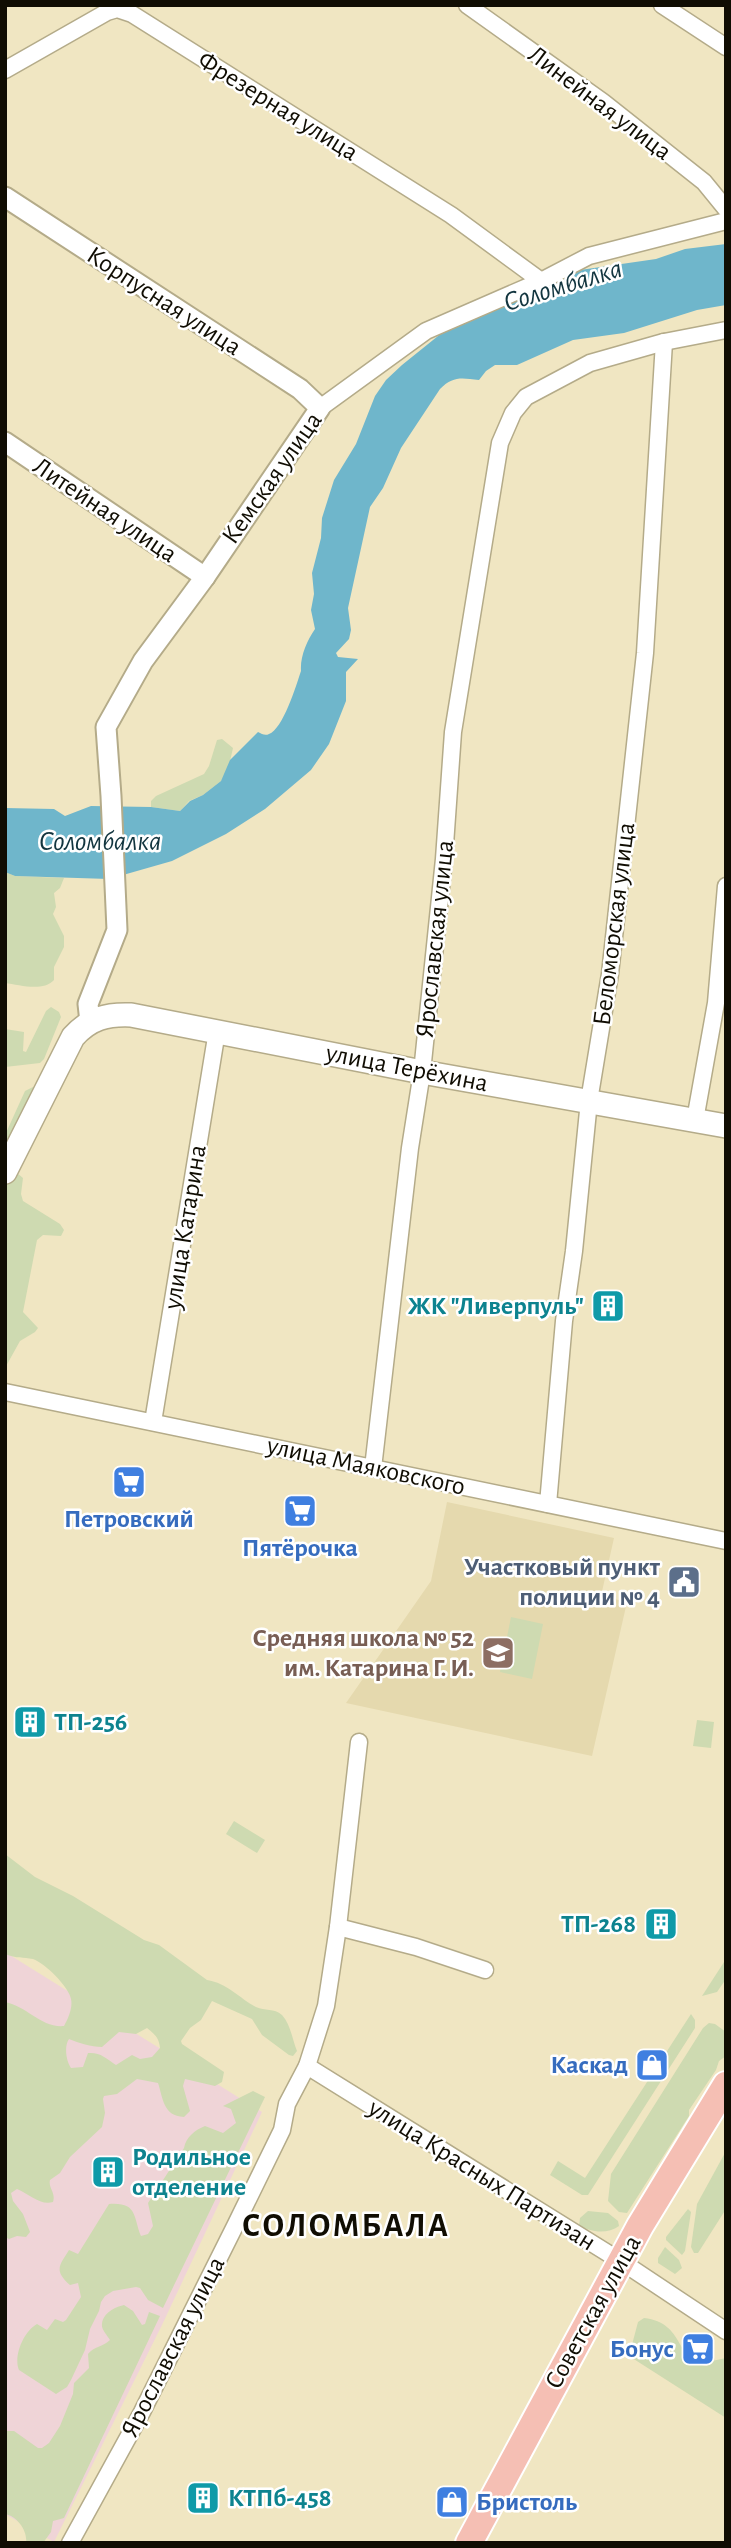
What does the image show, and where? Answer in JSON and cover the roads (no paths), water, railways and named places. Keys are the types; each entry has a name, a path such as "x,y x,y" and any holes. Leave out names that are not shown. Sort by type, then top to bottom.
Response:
{"main road":[{"name":"улица Терёхина","path":"90,1022 111,1014 131,1015 422,1072 726,1126"},
{"path":"5,1172 66,1048 80,1029 90,1022"},
{"name":"Советская улица","path":"469,2543 640,2227 726,2085"}],"street":[{"name":"Линейная улица","path":"467,5 603,102 704,181 726,209"},
{"path":"662,5 726,47"},
{"name":"Фрезерная улица","path":"5,71 107,12 117,9 132,14 451,215 541,281"},
{"name":"Корпусная улица","path":"5,197 300,389 320,408"},
{"name":"Кемская улица","path":"90,1022 88,1004 114,939 117,910 106,727 143,661 205,578 320,408 426,331 541,281 589,256 726,220"},
{"path":"664,342 726,330"},
{"name":"Ярославская улица","path":"373,1468 410,1148 422,1072 453,732 500,443 513,413 526,397 590,363 664,342"},
{"name":"Беломорская улица","path":"548,1504 564,1321 589,1101 610,974 645,653 664,342"},
{"name":"Литейная улица","path":"5,442 205,578"},
{"path":"695,1120 716,1003 726,886"},
{"name":"улица Катарина","path":"153,1422 217,1031"},
{"name":"улица Маяковского","path":"5,1391 726,1541"},
{"name":"Ярославская улица","path":"70,2543 142,2412 229,2239 282,2130 286,2104 307,2066 326,2006 338,1927 359,1742"},
{"path":"338,1927 416,1947 485,1970"},
{"name":"улица Красных Партизан","path":"307,2066 622,2262 726,2331"}],"water":[{"name":"Соломбалка","path":"726,244 726,305 697,310 624,333 573,340 517,365 495,365 479,380 458,379 440,389 401,448 383,488 370,507 348,608 351,630 349,639 336,653 338,657 358,659 346,672 346,701 329,744 311,770 265,809 226,834 172,861 109,879 15,876 5,872 5,808 54,809 65,816 91,806 151,807 180,811 190,801 221,781 230,760 258,732 268,735 279,724 296,686 305,649 315,629 311,610 314,594 312,573 321,538 322,518 334,480 356,444 375,396 386,380 402,365 443,332 531,288 562,279 580,270 656,259 685,249"}],"place":[{"name":"ЖК \"Ливерпуль\"","path":"608,1306"},
{"name":"Петровский","path":"129,1482"},
{"name":"Пятёрочка","path":"300,1511"},
{"name":"Участковый пункт полиции № 4","path":"684,1582"},
{"name":"Средняя школа № 52 им. Катарина Г. И.","path":"498,1653"},
{"name":"ТП-256","path":"30,1722"},
{"name":"ТП-268","path":"661,1924"},
{"name":"Каскад","path":"652,2065"},
{"name":"Родильное отделение","path":"108,2172"},
{"name":"Бонус","path":"698,2349"},
{"name":"КТПб-458","path":"203,2498"},
{"name":"Бристоль","path":"452,2502"}],"district":[{"name":"СОЛОМБАЛА","path":"346,2226"}]}
